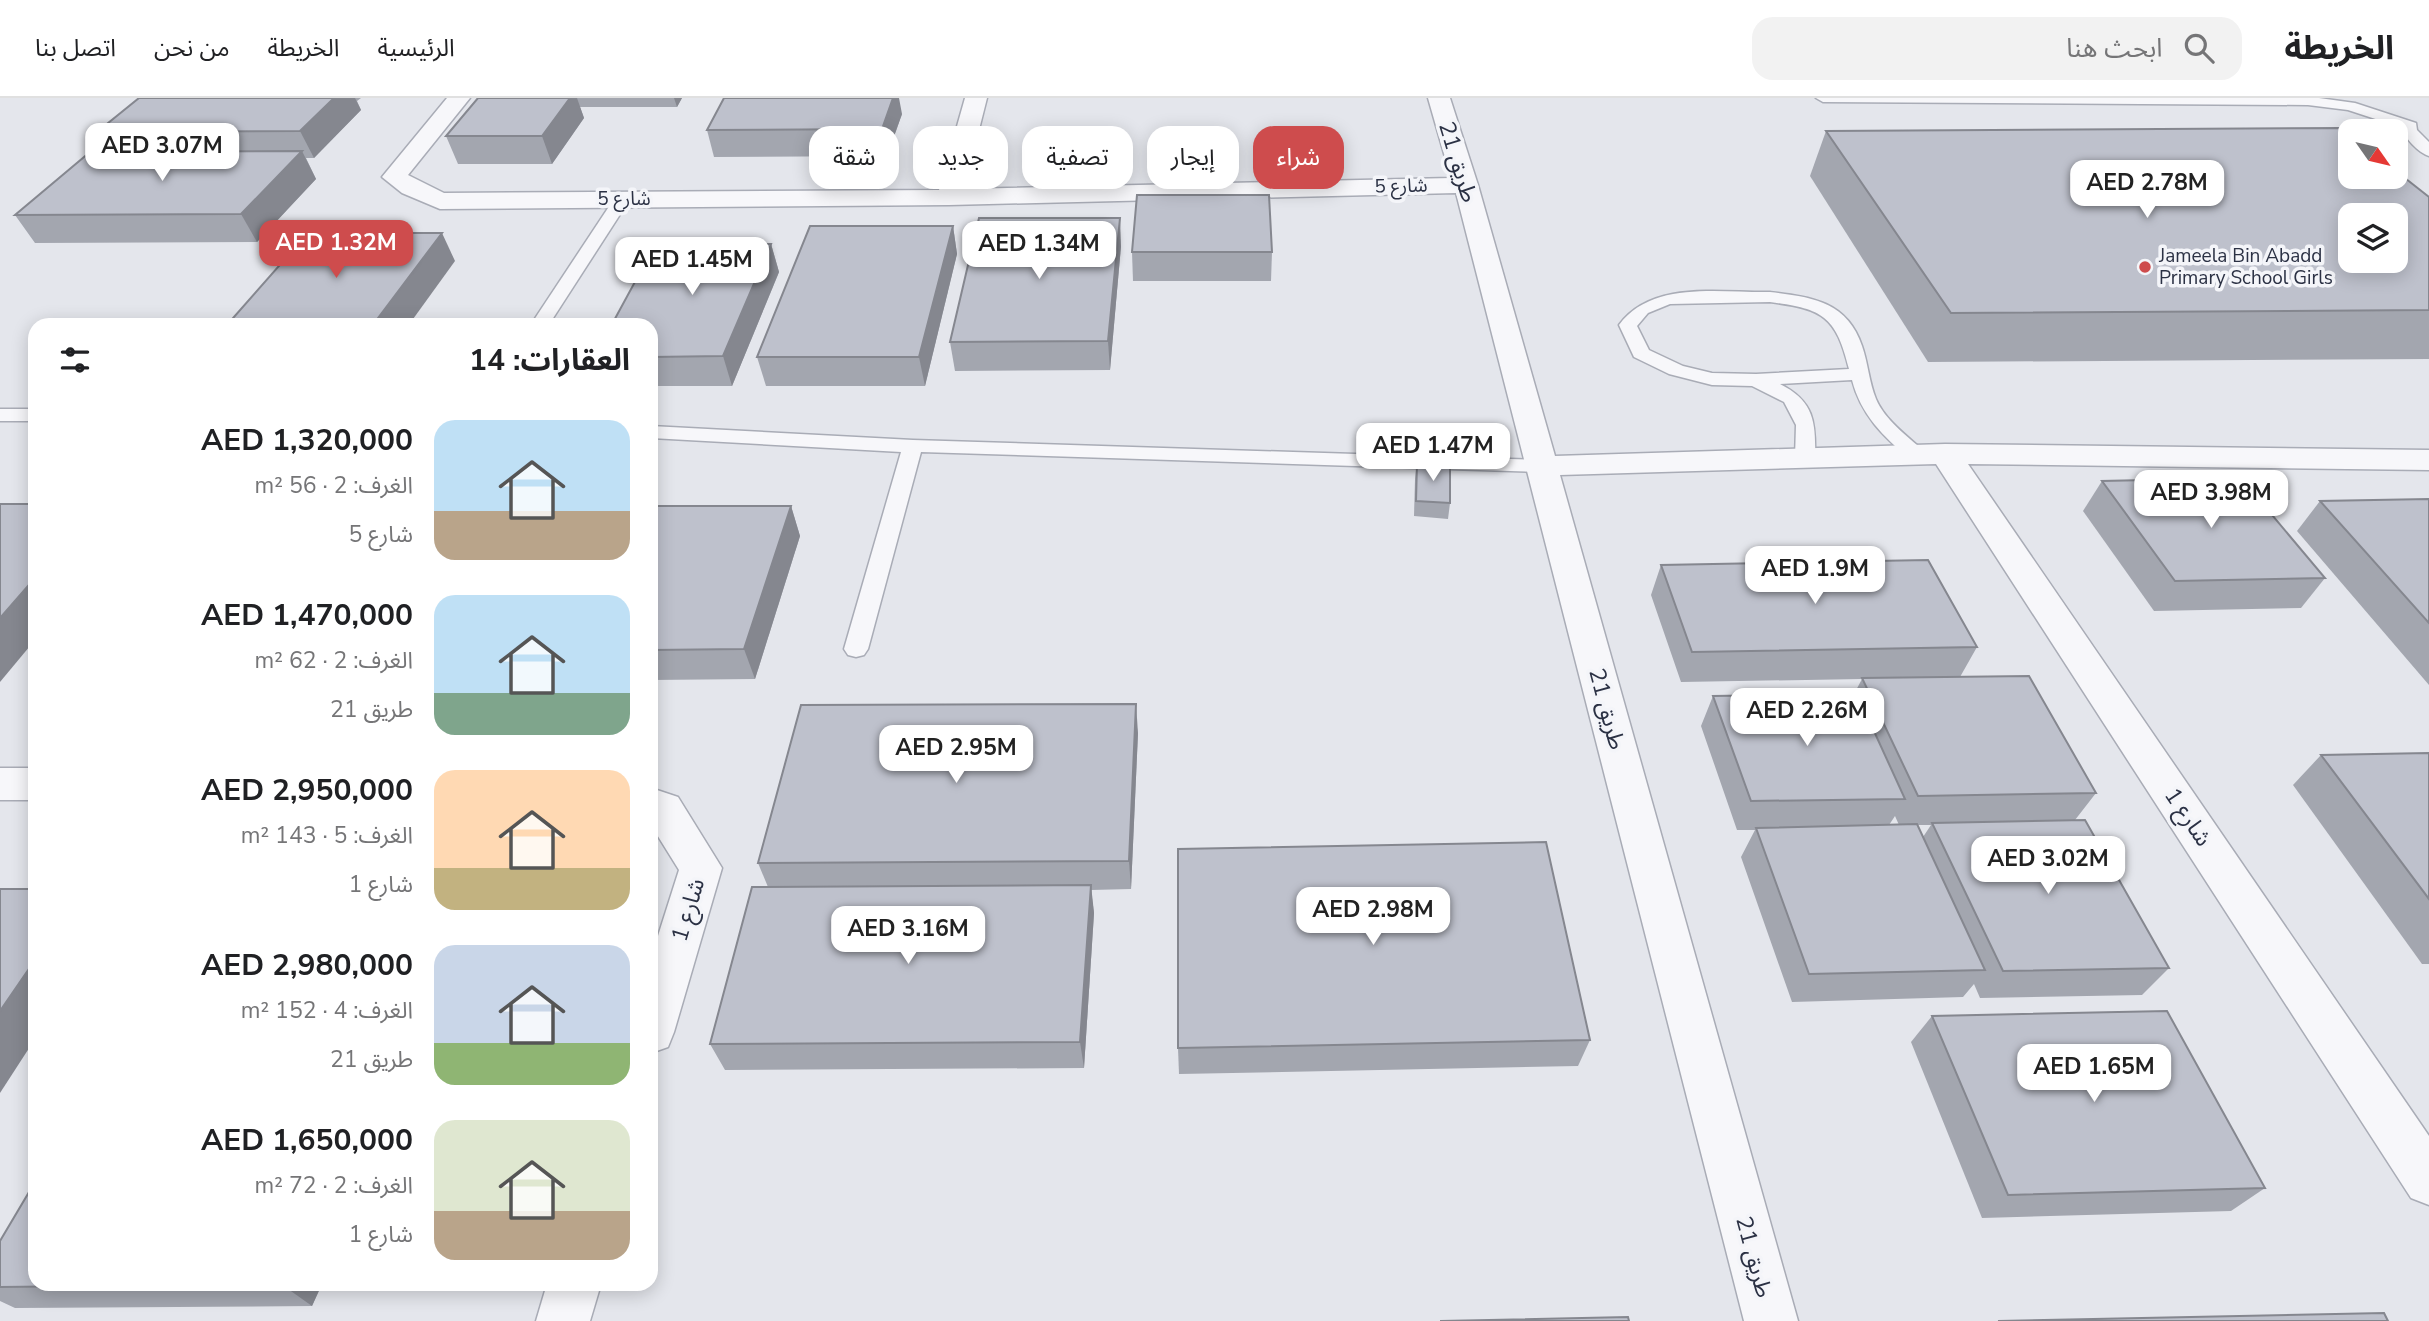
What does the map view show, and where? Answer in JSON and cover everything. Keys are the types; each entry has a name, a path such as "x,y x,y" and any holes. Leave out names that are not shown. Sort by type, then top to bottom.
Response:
{"street":[{"name":"شارع 5","path":"459,98 394,177 440,201 948,197 1466,185"},
{"path":"948,197 976,98"},
{"name":"طريق 21","path":"1439,98 1466,185 1772,1321"},
{"path":"1542,466 1931,455 2429,460"},
{"name":"شارع 1","path":"1931,455 2414,1132 2429,1180"},
{"path":"0,784 28,784"},
{"name":"شارع 1","path":"658,807 663,809 701,868 658,1009"},
{"path":"563,1321 572,1291"}],"lane":[{"path":"1823,98 2308,100 2350,106 2411,126 2429,121"},
{"path":"2411,126 2409,131 2416,141 2429,151"},
{"path":"544,318 622,199"},
{"path":"1860,374 1756,380 1712,379 1676,370 1641,353 1629,325 1642,309 1667,299 1770,297 1808,302 1840,320 1852,344 1860,374 1867,401 1888,430 1931,455"},
{"path":"1756,380 1792,398 1806,425 1804,458"},
{"path":"0,415 28,415"},
{"path":"658,432 913,446 1542,466"},
{"path":"856,649 913,446"}],"building":[{"path":"139,98 334,98 300,131 97,132"},
{"path":"478,98 570,98 542,136 446,136"},
{"path":"724,98 893,98 883,126 707,130"},
{"name":"Jameela Bin Abadd Primary School Girls","path":"2338,128 2338,189 2408,189 2408,180 2429,197 2429,310 1951,313 1826,131"},
{"path":"302,151 241,214 15,215 90,152"},
{"path":"1137,195 1269,195 1272,252 1132,252"},
{"path":"979,218 1120,218 1108,341 950,342"},
{"path":"810,226 953,226 919,357 757,357"},
{"path":"308,233 442,233 378,318 233,318"},
{"path":"771,244 723,356 658,357 658,318 615,318 655,245"},
{"path":"1417,463 1450,466 1450,503 1416,501"},
{"path":"2241,478 2325,578 2175,581 2102,481"},
{"path":"2429,499 2429,623 2320,501"},
{"path":"0,504 28,504 28,586 0,618"},
{"path":"658,506 791,506 744,649 658,650"},
{"path":"1928,560 1977,647 1692,652 1661,565"},
{"path":"2029,676 2096,793 1918,796 1862,678"},
{"path":"1857,694 1905,799 1751,801 1713,696"},
{"path":"1136,704 1129,861 758,863 801,705"},
{"path":"2429,753 2429,899 2321,755"},
{"path":"2085,820 2169,968 2003,971 1932,823"},
{"path":"1917,824 1985,970 1809,974 1756,828"},
{"path":"1546,842 1590,1040 1178,1048 1178,849"},
{"path":"1091,885 1080,1042 710,1044 752,887"},
{"path":"0,889 28,889 28,970 0,1011"},
{"path":"2167,1011 2265,1188 2008,1195 1932,1016"},
{"path":"28,1194 28,1287 0,1287 0,1241"},
{"path":"2384,1313 2388,1321 1998,1321"},
{"path":"1628,1317 1629,1321 1440,1321"}],"place":[{"name":"Jameela Bin Abadd Primary School Girls","path":"2145,267"}]}
